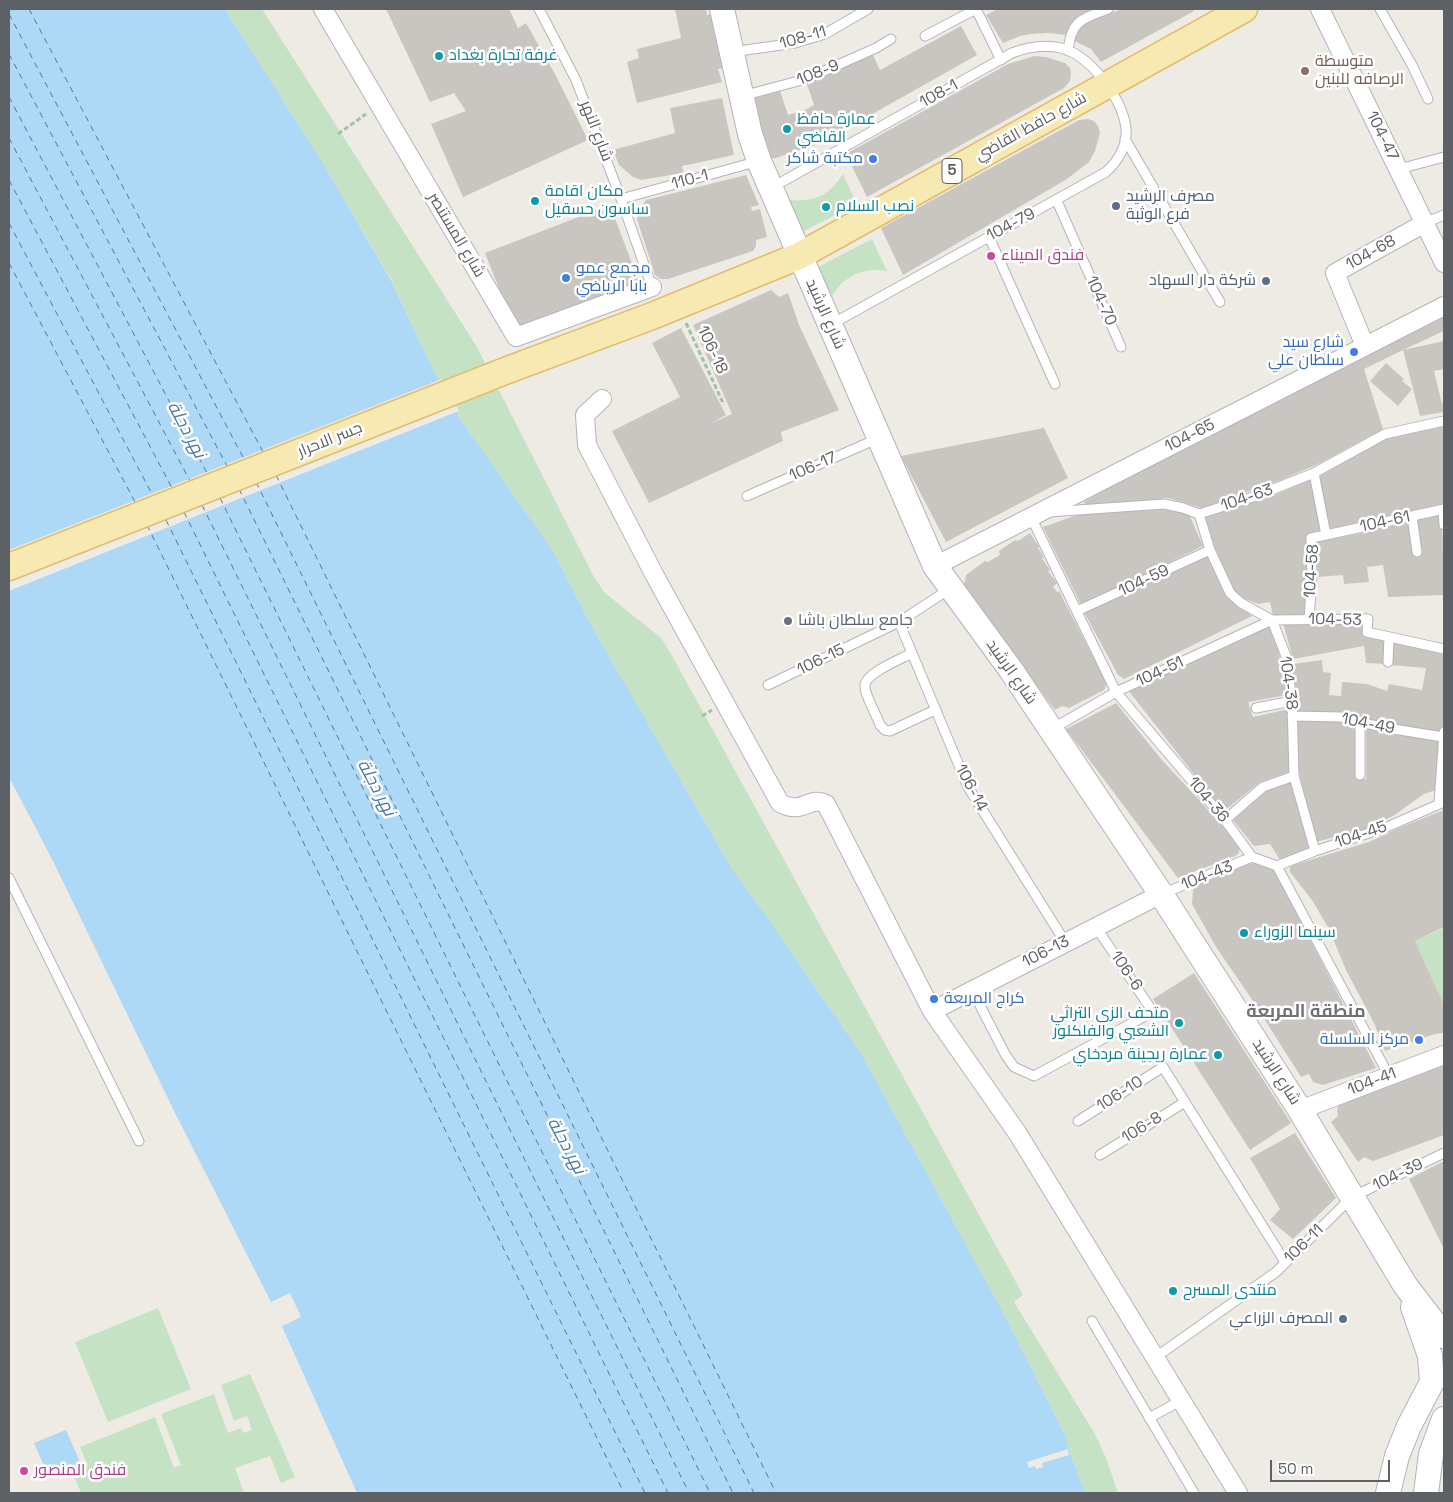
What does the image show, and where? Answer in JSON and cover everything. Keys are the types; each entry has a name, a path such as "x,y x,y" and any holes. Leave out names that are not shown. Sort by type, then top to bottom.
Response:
{"main road":[{"name":"شارع الرشيد","path":"724,9 741,96 759,161 935,566 1011,670 1161,894 1300,1110 1405,1285 1436,1320 1444,1336"},
{"name":"شارع حافظ القاضي","path":"652,316 799,256 1244,9"},
{"name":"جسر الاحرار","path":"9,567 505,371 652,316"},
{"name":"شارع الرشيد","path":"1388,1493 1397,1456 1409,1426 1436,1387 1430,1356 1405,1285"},
{"path":"1426,1493 1431,1454 1444,1419"}],"street":[{"name":"شارع المستنصر","path":"323,9 516,337 652,287"},
{"name":"104-47","path":"1320,9 1444,263"},
{"name":"104-68","path":"1365,346 1335,273 1425,223"},
{"name":"104-65","path":"935,566 1444,306"},
{"path":"602,399 585,415 587,444 660,585 780,803 797,809 814,801 826,804 932,1011 1018,1134 1238,1493"},
{"name":"106-13","path":"932,1011 1161,894"},
{"name":"104-41","path":"1300,1110 1444,1055"}],"lane":[{"name":"شارع النهر","path":"539,9 576,80 621,198 652,287"},
{"name":"108-11","path":"732,52 795,43 825,34 868,9"},
{"path":"925,36 976,9 1001,60"},
{"path":"1068,51 1073,28 1094,11 1108,9"},
{"path":"1380,9 1412,64 1428,99"},
{"name":"108-9","path":"741,96 806,80 876,48 891,39"},
{"name":"108-1","path":"770,189 1024,49 1050,46 1068,51 1083,58 1090,64 1106,85"},
{"path":"1106,85 1123,117 1126,138 1220,302"},
{"name":"104-79","path":"830,325 1057,201 1106,172 1119,157 1126,138"},
{"path":"1399,169 1444,157"},
{"name":"110-1","path":"621,198 759,161"},
{"name":"104-70","path":"1057,201 1121,347"},
{"path":"1425,223 1444,215"},
{"path":"989,237 1055,384"},
{"name":"104-63","path":"1035,515 1164,504 1199,514 1256,496 1314,473 1385,434 1444,421"},
{"name":"106-17","path":"747,496 880,438"},
{"name":"104-58","path":"1309,619 1312,577 1311,538 1326,535 1314,473"},
{"path":"1444,509 1444,525"},
{"name":"104-61","path":"1326,535 1444,509"},
{"path":"1199,514 1210,550 1230,593 1241,603 1272,620"},
{"name":"104-36","path":"1035,515 1077,611 1116,692 1225,820 1252,857"},
{"path":"1412,516 1417,552"},
{"name":"104-59","path":"1077,611 1210,550"},
{"name":"106-15","path":"768,685 899,622 951,588"},
{"name":"104-53","path":"1272,620 1368,619 1367,632 1444,649"},
{"name":"104-51","path":"1051,729 1116,692 1272,620"},
{"name":"104-38","path":"1272,620 1286,656 1292,701 1294,776 1315,851"},
{"name":"106-14","path":"899,622 968,787 1064,942"},
{"path":"1388,662 1389,637"},
{"path":"912,653 872,674 866,680 864,687 880,725 885,730 890,731 935,710"},
{"path":"1256,708 1292,701"},
{"name":"104-49","path":"1292,716 1341,717 1360,722 1444,734"},
{"path":"1360,722 1360,775"},
{"path":"1442,803 1444,734"},
{"path":"1225,820 1263,787 1294,776"},
{"name":"104-45","path":"1277,866 1315,851 1388,827 1442,803"},
{"path":"1252,857 1277,866 1389,1076"},
{"name":"104-43","path":"1161,894 1252,857"},
{"path":"9,878 139,1141"},
{"name":"106-6","path":"972,990 1005,1054 1014,1067 1034,1076 1146,1016 1149,1012 1149,1006 1096,927"},
{"name":"106-10","path":"1078,1121 1163,1067 1185,1102"},
{"path":"1185,1102 1286,1262"},
{"name":"106-8","path":"1100,1155 1185,1102"},
{"name":"104-39","path":"1352,1197 1444,1153"},
{"name":"106-11","path":"1156,1357 1276,1272 1352,1197"},
{"path":"1092,1321 1194,1493"},
{"path":"1149,1418 1182,1400"}],"path":[{"path":"338,134 379,105"},
{"name":"106-18","path":"678,304 724,406"}],"green space":[{"path":"225,9 262,9 477,347 593,575 604,592 661,638 670,652 1023,1295 1014,1302 1095,1434 1106,1458 1118,1493 1085,1493 1065,1435 1003,1312 862,1055 732,869 590,623 553,551 459,417 429,361 392,281 326,168"},
{"path":"843,174 857,204 802,232 787,200 813,199 826,193"},
{"path":"872,239 887,271 870,270 855,274 842,283 832,296 818,267"},
{"path":"1444,928 1444,1005 1415,941"},
{"path":"158,1308 191,1389 108,1422 75,1342"},
{"path":"250,1374 295,1477 281,1483 270,1456 235,1468 244,1493 81,1493 73,1473 88,1466 80,1447 155,1417 174,1468 181,1465 161,1414 214,1394 228,1433 241,1428 244,1433 252,1430 247,1416 234,1421 221,1385"}],"water":[{"name":"نهر دجلة","path":"9,9 225,9 326,168 392,282 429,361 459,417 553,551 590,623 732,869 862,1055 1003,1312 1065,1435 1085,1493 357,1493 271,1302 174,1111 54,863 9,777"},
{"path":"66,1430 80,1462 48,1475 34,1443"}],"pier":[{"path":"442,379 459,411 9,591 9,550"},
{"path":"290,1293 301,1317 282,1326 271,1302"},
{"path":"1068,1449 1069,1455 1042,1463 1043,1467 1036,1469 1035,1466 1029,1468 1027,1462"}],"building":[{"path":"386,9 509,9 518,28 526,23 556,76 588,140 463,197 431,124 466,111 454,93 430,102"},
{"path":"675,9 706,9 707,15 711,14 725,68 718,69 722,82 637,103 627,62 639,58 637,49 681,38"},
{"path":"998,9 1087,9 1089,12 1069,28 1066,35 1031,34 1003,43 986,15"},
{"path":"1122,9 1192,9 1194,11 1101,62 1091,49 1072,40 1083,23"},
{"path":"961,26 977,55 821,143 776,158 770,158 765,153 751,96 779,88 788,115 807,109 814,105 806,81 872,53 880,70"},
{"path":"1034,56 1046,57 1065,63 1070,68 1070,81 1064,88 867,197 846,154 1008,64"},
{"path":"722,98 734,155 682,166 683,173 641,180 633,177 619,165 613,150 675,133 670,108"},
{"path":"1088,119 1094,121 1100,133 1095,151 1089,162 1067,179 903,275 881,228 1079,120"},
{"path":"746,175 759,205 751,207 752,211 760,209 767,237 756,240 756,246 753,251 668,279 661,279 655,275 637,219 639,211 646,200"},
{"name":"مجمع عمو بابا الرياضي","path":"610,205 639,282 515,329 485,253"},
{"path":"771,290 779,297 788,293 799,325 839,410 781,432 783,441 649,503 612,431 680,397 652,343 681,328 726,415 712,423 732,414 693,325"},
{"path":"1444,309 1444,331 1364,369 1383,429 1320,463 1281,480 1202,508 1168,498 1086,506 1084,502 1164,456"},
{"path":"1444,341 1444,369 1434,371 1442,404 1444,403 1444,412 1420,416 1403,350"},
{"path":"1386,363 1412,389 1398,406 1370,381"},
{"path":"1444,425 1444,506 1331,531 1318,477 1387,438"},
{"path":"1044,428 1068,478 946,542 901,456"},
{"path":"1312,479 1323,534 1309,537 1310,555 1306,615 1273,616 1270,602 1258,604 1242,598 1232,588 1214,550 1205,517 1270,497"},
{"path":"1166,509 1189,514 1203,546 1081,605 1043,527 1080,514"},
{"path":"1442,513 1444,595 1388,597 1383,565 1367,567 1369,582 1344,584 1343,575 1318,577 1315,540 1357,534 1410,522 1414,556 1420,556 1416,518"},
{"path":"1030,533 1044,557 1042,558 1050,570 1048,571 1057,583 1053,587 1057,592 1059,591 1107,684 1104,690 1069,708 1062,706 1055,710 964,585 966,575 985,561 988,562 1000,555 999,551 1015,540 1018,541"},
{"path":"1208,555 1236,604 1252,616 1124,679 1118,675 1084,612"},
{"path":"1364,622 1364,635 1387,639 1386,664 1366,663 1364,646 1293,659 1283,623"},
{"path":"1269,626 1279,653 1287,695 1248,702 1253,717 1289,709 1291,771 1260,782 1228,808 1219,806 1128,690"},
{"path":"1391,641 1444,654 1444,720 1441,733 1341,714 1296,712 1293,664 1322,660 1323,672 1331,673 1329,695 1341,696 1342,682 1367,684 1387,691 1389,684 1422,690 1426,668 1391,665"},
{"path":"1116,703 1161,759 1240,846 1239,853 1178,878 1066,729"},
{"path":"1297,719 1340,719 1356,724 1355,778 1366,779 1366,726 1441,738 1436,790 1424,794 1393,816 1368,828 1316,842 1298,768"},
{"path":"1290,780 1311,849 1280,860 1270,844 1254,846 1233,820 1267,789"},
{"path":"1444,810 1444,927 1415,941 1444,1005 1444,1033 1435,1034 1385,1051 1374,1023 1346,970 1329,929 1312,900 1290,872 1290,866 1369,842"},
{"path":"1255,863 1274,869 1376,1068 1323,1085 1313,1082 1309,1074 1301,1077 1216,947 1192,904 1193,890 1200,882 1247,864"},
{"path":"1194,973 1291,1123 1250,1150 1153,999"},
{"path":"1444,1065 1444,1135 1373,1161 1364,1157 1358,1162 1331,1122 1338,1116 1339,1103"},
{"path":"1295,1133 1336,1198 1293,1239 1270,1220 1280,1209 1250,1158"},
{"path":"1444,1161 1444,1249 1409,1179"}],"ferry route":[{"path":"29,9 263,452"},
{"path":"9,14 245,461"},
{"path":"9,54 228,468"},
{"path":"9,97 208,475"},
{"path":"9,138 190,481"},
{"path":"9,180 172,488"},
{"path":"9,223 153,496"},
{"path":"9,263 136,504"},
{"path":"276,475 776,1493"},
{"path":"256,482 754,1493"},
{"path":"239,489 733,1493"},
{"path":"220,498 710,1493"},
{"path":"202,505 689,1493"},
{"path":"184,512 668,1493"},
{"path":"166,520 645,1493"},
{"path":"147,525 624,1493"}],"place":[{"name":"غرفة تجارة بغداد","path":"439,56"},
{"name":"متوسطة الرصافه للبنين","path":"1305,71"},
{"name":"عمارة حافظ القاضي","path":"787,129"},
{"name":"مكتبة شاكر","path":"873,159"},
{"name":"مكان اقامة ساسون حسقيل","path":"535,201"},
{"name":"مصرف الرشيد فرع الوثبة","path":"1116,206"},
{"name":"نصب السلام","path":"826,207"},
{"name":"فندق الميناء","path":"991,256"},
{"name":"مجمع عمو بابا الرياضي","path":"566,278"},
{"name":"شركة دار السهاد","path":"1266,281"},
{"name":"شارع سيد سلطان علي","path":"1354,352"},
{"name":"جامع سلطان باشا","path":"788,621"},
{"name":"سينما الزوراء","path":"1244,933"},
{"name":"كراج المربعة","path":"934,999"},
{"name":"متحف الزي التراثي الشعبي والفلكلور","path":"1179,1023"},
{"name":"مركز السلسلة","path":"1419,1040"},
{"name":"عمارة ريجينة مردخاي","path":"1218,1055"},
{"name":"منتدى المسرح","path":"1173,1291"},
{"name":"المصرف الزراعي","path":"1343,1319"},
{"name":"فندق المنصور","path":"24,1471"}],"district":[{"name":"منطقة المربعة","path":"1306,1012"}]}
